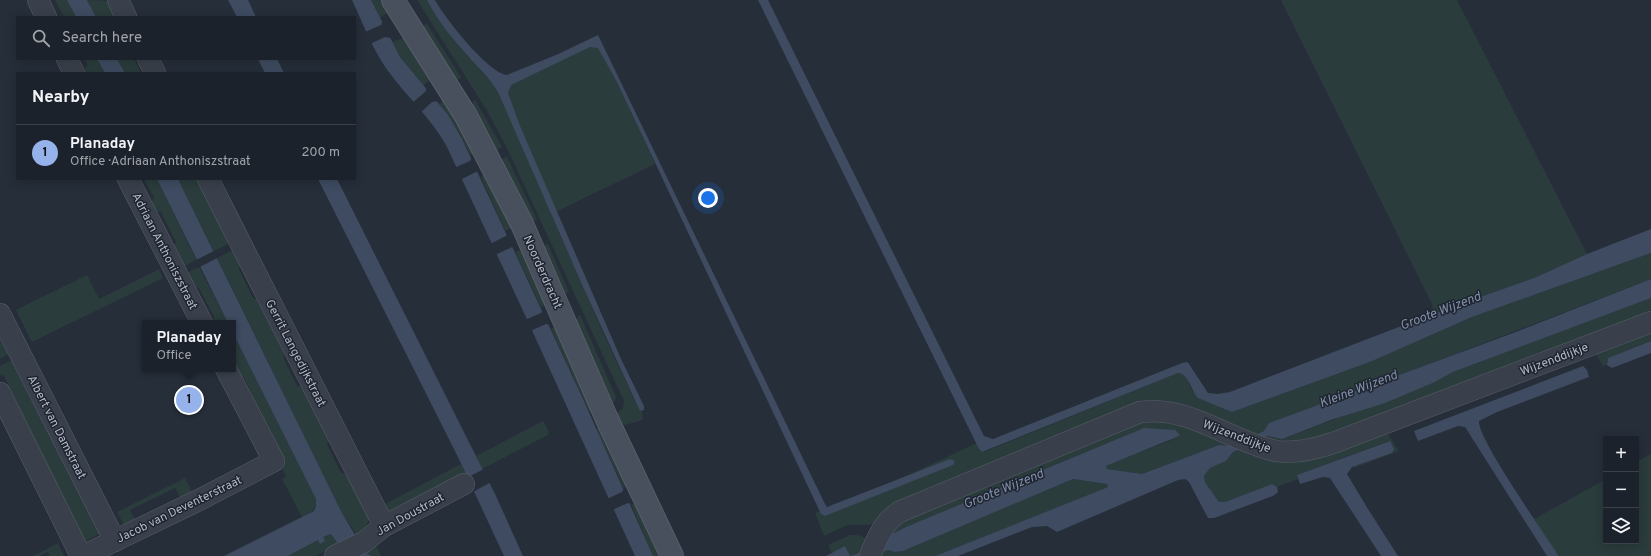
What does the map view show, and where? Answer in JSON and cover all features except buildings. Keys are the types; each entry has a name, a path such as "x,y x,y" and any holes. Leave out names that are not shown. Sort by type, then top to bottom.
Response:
{"street":[{"path":"38,0 46,16"},
{"path":"118,0 126,16"},
{"name":"Noorderdracht","path":"393,0 466,116 522,224 602,418 672,556"},
{"path":"68,60 74,72"},
{"path":"148,60 154,72"},
{"name":"Adriaan Anthoniszstraat","path":"129,180 200,320"},
{"name":"Gerrit Langedijkstraat","path":"209,180 384,526"},
{"name":"Albert van Damstraat","path":"0,314 115,541"},
{"name":"Wijzenddijkje","path":"873,548 884,525 899,512 1134,414 1150,410 1171,412 1276,451 1301,451 1333,443 1651,322"},
{"name":"Jacob van Deventerstraat","path":"82,556 199,500 274,461 228,372"},
{"path":"0,393 82,556"},
{"name":"Jan Doustraat","path":"338,555 364,542 384,526 464,484"}],"shaded area":[{"path":"55,0 67,0 75,16 63,16"},
{"path":"87,0 111,1 118,16 95,16"},
{"path":"371,0 381,0 388,12 380,18"},
{"path":"417,0 427,0 455,42 494,85 599,40 655,164 551,214 605,337 640,411 642,411 643,420 625,425 620,421 616,414 623,408 624,401 505,144 486,109"},
{"path":"1281,0 1457,0 1587,254 1534,278 1430,315 1433,311 1432,304"},
{"path":"427,24 461,77 455,82 423,33 424,25"},
{"path":"404,38 431,78 423,86 400,57 391,42"},
{"path":"85,60 98,60 104,72 84,72 87,65"},
{"path":"118,60 134,60 140,72 124,72"},
{"path":"443,100 476,152 470,155 462,139 439,105"},
{"path":"475,100 502,147 495,151 472,109 473,101"},
{"path":"507,157 537,220 529,223 500,160"},
{"path":"486,174 512,228 505,231 481,177"},
{"path":"145,180 157,180 196,260 181,268 172,250 176,242 161,212 152,210 150,206 154,197"},
{"path":"178,180 201,180 232,242 214,251"},
{"path":"548,244 569,292 562,295 542,252 545,245"},
{"path":"235,249 241,262 239,269 253,298 261,300 286,349 283,357 297,386 305,387 330,437 327,445 341,473 348,475 369,517 365,528 356,534 342,513 217,258"},
{"path":"522,249 546,304 541,307 515,252"},
{"path":"1651,253 1651,279 1416,369 1252,436 1171,405 876,523 869,525 847,525 824,536 815,513 869,493 977,443 979,449 984,452 1178,373 1185,376 1195,394 1232,412 1370,362 1472,317"},
{"path":"199,267 226,320 212,320 214,317 199,288 190,286 184,274"},
{"path":"159,269 163,278 32,342 16,310 87,275 99,299"},
{"path":"1651,298 1651,310 1626,324 1310,444 1259,440 1267,436 1282,439 1435,382 1453,372"},
{"path":"580,315 616,397 612,404 575,324 578,316"},
{"path":"556,326 592,412 589,412 551,329"},
{"path":"1651,328 1651,341 1608,358 1607,365 1603,366 1593,350"},
{"path":"0,337 13,352 0,359"},
{"path":"236,339 316,499 316,506 313,511 302,517 282,479 286,476 281,467 280,449 265,420 264,421 244,377 236,371"},
{"path":"16,358 18,362 16,369 31,400 39,403 103,532 83,542 17,414 19,406 4,376 0,375 0,366"},
{"path":"1172,418 1230,446 1211,448 1142,474 1106,469 1105,466 1177,438 955,507 892,534 886,544 893,524 1128,423"},
{"path":"543,421 549,432 548,435 482,469 476,456"},
{"path":"602,428 627,483 624,489 596,429"},
{"path":"1381,433 1383,436 1388,434 1399,451 1354,468 1352,467 1392,453 1389,441 1297,475 1298,479 1277,487 1272,484 1225,502 1219,502 1205,482 1204,476 1210,468 1226,461 1233,452 1244,447"},
{"path":"1651,454 1651,556 1559,556 1534,519 1603,481 1603,544 1639,544 1639,460"},
{"path":"461,464 467,477 389,513 385,504"},
{"path":"185,478 192,492 183,496 181,499 175,488 130,510 136,522 125,527 117,512"},
{"path":"1073,479 1107,484 1108,487 935,556 877,556 877,554 888,550 895,552 903,551"},
{"path":"631,504 638,505 662,556 653,556"},
{"path":"331,534 337,544 316,556 288,556 318,540 320,543 323,537"},
{"path":"850,535 860,536 868,541 864,551 850,556 840,550 832,553 828,545"},
{"path":"58,543 64,556 50,556 48,552 39,556 33,556"},
{"path":"376,546 381,556 371,556 365,552"}],"water":[{"path":"67,0 87,0 95,16 75,16"},
{"path":"228,0 248,0 256,16 236,16"},
{"path":"352,0 371,0 400,57 448,115 462,139 583,399 653,556 635,556 447,147 434,127 388,71 368,37"},
{"path":"427,0 435,0 447,19 478,55 499,72 507,75 556,55 598,35 827,507 950,459 955,461 953,465 825,516 821,514 616,80 598,48 590,47 511,85 508,93 520,126 621,359 644,406 644,410 640,411 583,287 498,92 488,78 451,36"},
{"path":"758,0 768,0 984,436 993,439 1187,362 1208,393 1218,394 1230,392 1430,315 1534,278 1587,254 1651,229 1651,253 1472,317 1370,362 1232,412 1198,398 1185,376 1178,373 982,452 979,449"},
{"path":"98,60 118,60 124,72 104,72"},
{"path":"258,60 278,60 284,72 264,72"},
{"path":"157,180 178,180 342,513 365,552 371,556 346,556 331,534 323,537 325,541 320,544 318,540 288,556 224,556 314,511 316,506 316,499 236,339 236,320 227,320"},
{"path":"319,180 338,180 496,496 523,556 504,556 459,459"},
{"name":"Groote Wijzend","path":"1651,279 1651,298 1453,372 1435,382 1385,403 1331,420 1282,439 1267,436 1233,452 1226,461 1210,468 1204,476 1205,482 1219,502 1225,502 1272,484 1277,487 1278,492 1273,496 1214,518 1208,518 1189,482 1185,479 1178,480 1057,532 1047,526 1032,527 958,556 935,556 1108,487 1107,484 1073,479 903,551 895,552 888,550 872,556 850,556 886,544 892,534 906,527 1144,428 1175,430 1179,436 1106,466 1107,469 1142,474 1219,445 1230,446 1264,431 1269,423 1513,333"},
{"path":"1651,341 1651,353 1612,368 1607,365 1608,358"},
{"path":"1583,366 1587,370 1589,377 1497,412 1479,421 1481,431 1500,466 1559,556 1547,556 1465,427 1458,426 1418,441 1414,431"},
{"path":"1390,441 1394,449 1392,453 1352,467 1347,474 1398,556 1381,556 1330,478 1323,477 1300,484 1297,475"},
{"path":"845,546 850,556 826,556"}],"pier":[{"path":"383,21 391,38 385,37 370,44 365,32 381,25"},
{"path":"427,88 438,101 432,102 420,113 412,103 425,92"},
{"path":"473,157 481,173 476,172 460,180 454,168 470,161"},
{"path":"508,233 515,247 495,255 490,244 506,236"},
{"path":"216,250 219,257 198,268 194,261"},
{"path":"544,309 551,325 546,324 530,331 525,320 541,313"},
{"path":"484,469 491,482 473,492 466,478"},
{"path":"625,487 633,504 628,503 612,510 607,499 622,492"}],"place":[{"name":"Planaday","path":"189,400"}],"water label":[{"name":"Kleine Wijzend","path":"1358,388"}]}
